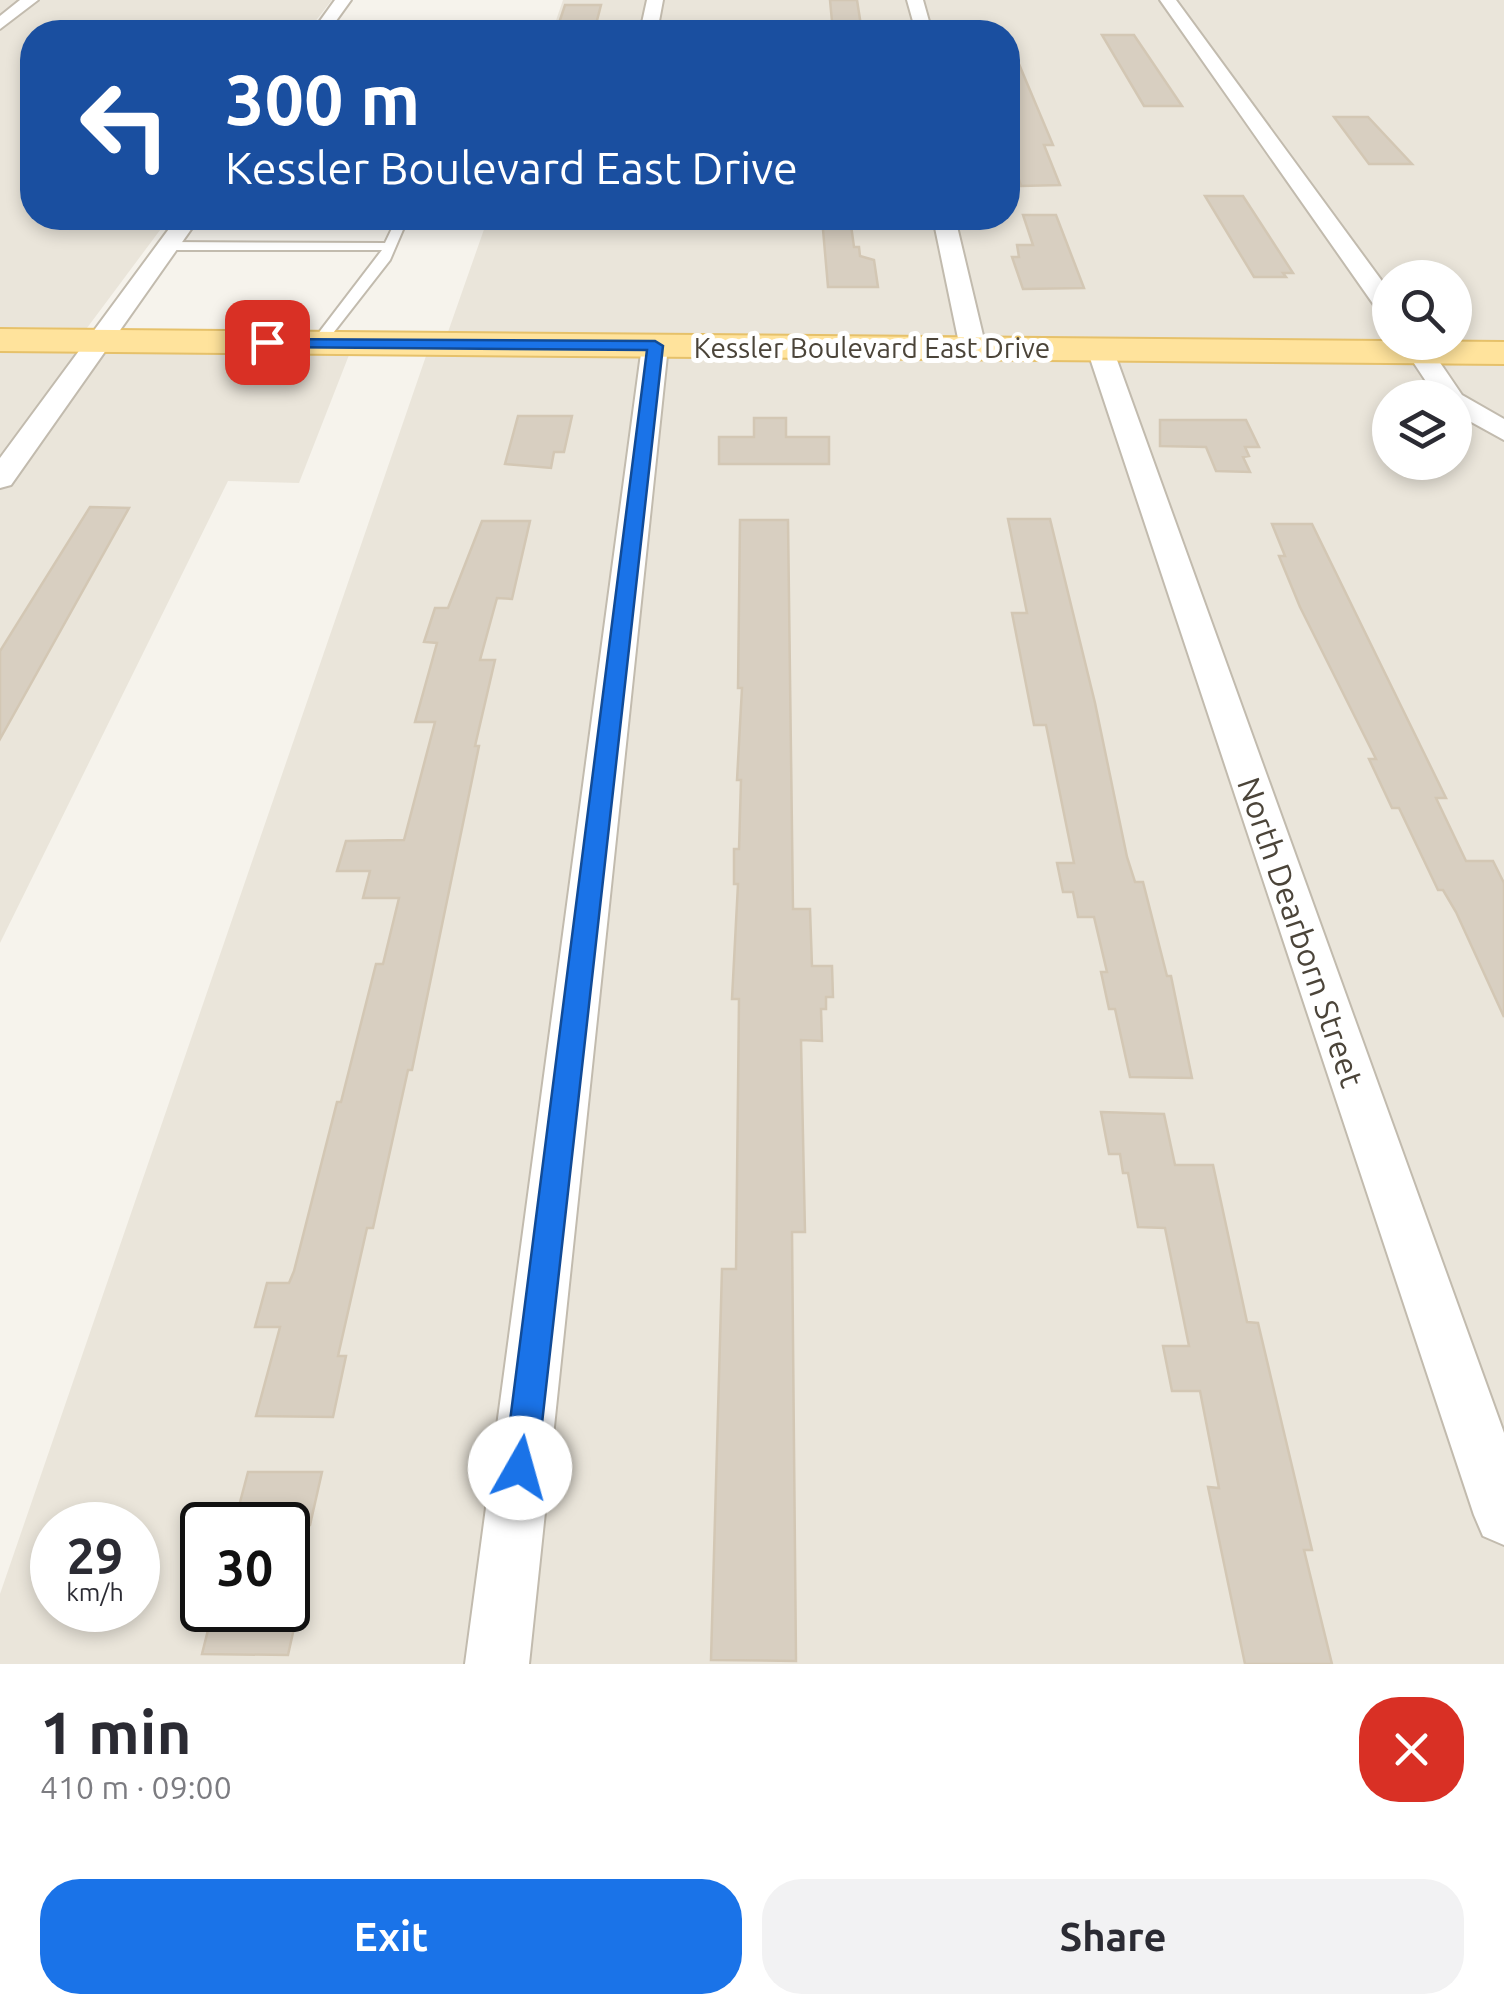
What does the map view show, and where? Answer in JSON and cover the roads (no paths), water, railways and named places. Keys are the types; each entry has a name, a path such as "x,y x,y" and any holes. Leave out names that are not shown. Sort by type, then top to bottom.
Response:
{"main road":[{"name":"Kessler Boulevard East Drive","path":"0,340 1372,348"},
{"name":"Kessler Boulevard East Drive","path":"1472,351 1504,353"}],"street":[{"path":"0,24 30,0"},
{"path":"1168,0 1372,285"},
{"path":"0,480 179,230"},
{"path":"947,230 973,348"},
{"path":"497,1664 655,346"},
{"name":"North Dearborn Street","path":"1100,349 1504,1515"},
{"path":"1472,411 1504,431"}],"lane":[{"path":"318,343 384,260 397,230"},
{"path":"167,246 390,247"}]}
